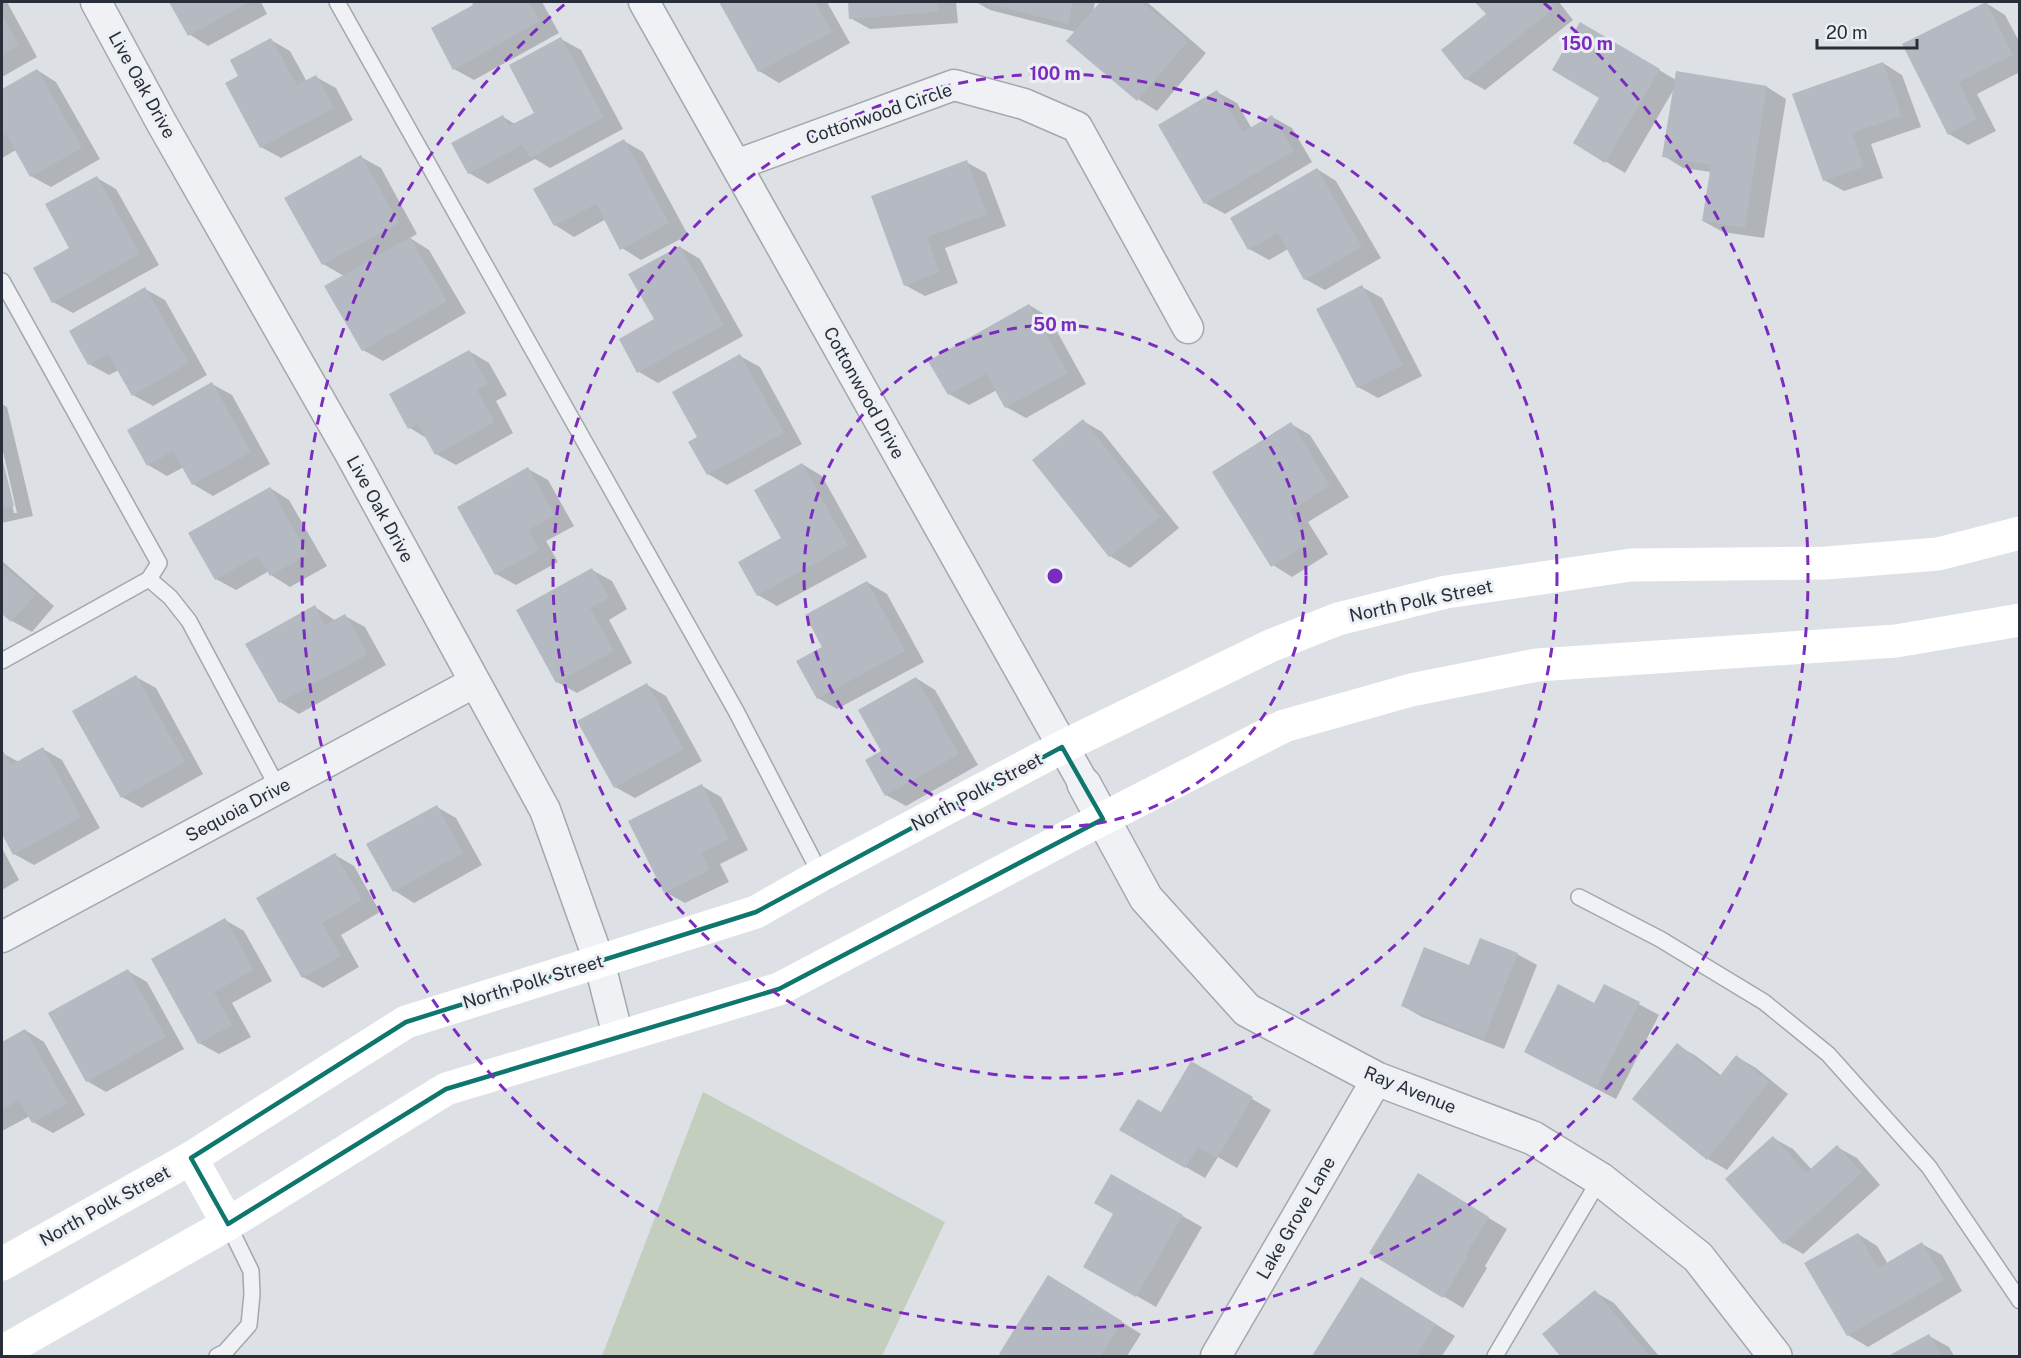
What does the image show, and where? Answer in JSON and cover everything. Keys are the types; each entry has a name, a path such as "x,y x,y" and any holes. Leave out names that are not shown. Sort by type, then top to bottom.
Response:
{"main road":[{"name":"North Polk Street","path":"2,1264 190,1158 406,1022 756,912 1062,747 1270,646 1338,619 1446,592 1631,565 1818,564 1938,554 2019,533"},
{"path":"2,1352 228,1224 446,1089 779,989 1284,726 1411,690 1537,665 1896,640 2019,620"},
{"path":"190,1158 228,1224"}],"street":[{"name":"Live Oak Drive","path":"96,2 167,133 351,455 545,810 599,961 618,1036"},
{"name":"Cottonwood Drive","path":"644,2 1084,784"},
{"name":"Cottonwood Circle","path":"736,165 954,85 1024,104 1077,127 1188,328"},
{"name":"Sequoia Drive","path":"2,937 475,682"},
{"name":"Ray Avenue","path":"1084,784 1146,898 1247,1010 1377,1079 1533,1138 1600,1179 1698,1257 1775,1356"},
{"name":"Lake Grove Lane","path":"1216,1356 1377,1079"}],"lane":[{"path":"337,2 736,711 821,875"},
{"path":"2,281 159,563 149,579 2,661"},
{"path":"149,579 170,597 189,621 278,788"},
{"path":"1578,897 1660,939 1764,1002 1828,1054 1929,1167 2019,1302"},
{"path":"1495,1356 1600,1179"},
{"path":"217,1356 225,1352 249,1325 252,1293 251,1271 228,1224"}],"highlighted area":[{"path":"1062,747 1103,819 779,989 446,1089 228,1224 191,1158 406,1022 756,912"}],"green space":[{"path":"703,1092 945,1222 882,1356 602,1356"}],"building":[{"path":"169,2 250,2 188,36"},
{"path":"472,2 529,2 540,21 453,70 431,28 473,5"},
{"path":"719,2 815,2 832,32 758,72"},
{"path":"848,2 938,2 939,12 849,19"},
{"path":"981,2 1073,2 1068,24"},
{"path":"1100,2 1142,2 1188,41 1137,101 1066,41"},
{"path":"1475,2 1550,2 1555,8 1465,80 1441,50 1486,14"},
{"path":"1986,2 2013,55 1959,82 1977,119 1948,135 1902,44"},
{"path":"2,14 19,46 2,55"},
{"path":"1580,22 1660,69 1605,163 1573,143 1599,98 1552,70"},
{"path":"561,37 604,117 530,158 522,145 468,174 451,143 503,115 509,126 534,113 509,65"},
{"path":"271,38 297,85 316,75 334,108 260,148 225,83 238,76 230,60"},
{"path":"1883,62 1902,116 1852,133 1864,167 1823,181 1792,94"},
{"path":"37,69 82,148 30,177 6,134 2,137 2,89"},
{"path":"1676,71 1767,86 1745,228 1702,221 1711,165 1662,157"},
{"path":"1217,90 1243,132 1272,115 1294,151 1204,204 1158,125"},
{"path":"624,139 669,223 620,250 596,204 554,226 533,189"},
{"path":"361,155 399,223 322,265 284,198"},
{"path":"967,160 987,215 927,237 940,272 904,286 871,196"},
{"path":"1317,168 1362,247 1304,280 1278,233 1248,250 1230,218"},
{"path":"97,176 140,254 52,303 33,268 69,248 45,204"},
{"path":"410,237 447,301 362,351 324,286"},
{"path":"680,246 724,325 637,373 619,339 654,319 628,274"},
{"path":"1362,285 1403,365 1357,388 1316,309"},
{"path":"145,287 189,363 132,396 108,354 88,365 69,331"},
{"path":"1029,304 1068,373 1005,408 986,374 948,395 928,361"},
{"path":"469,350 488,384 477,390 495,422 435,455 418,424 408,429 389,394"},
{"path":"740,354 784,433 707,475 688,442 697,437 672,392"},
{"path":"212,382 251,452 192,485 173,451 147,466 127,430"},
{"path":"1083,419 1160,517 1109,557 1032,460"},
{"path":"1291,422 1330,485 1290,511 1309,543 1271,567 1212,472"},
{"path":"2,457 14,506 2,508"},
{"path":"802,463 848,545 757,596 738,562 781,538 754,490"},
{"path":"528,467 555,515 528,530 539,550 495,575 457,507"},
{"path":"270,487 308,554 270,576 258,556 215,580 188,533"},
{"path":"2,564 36,594 11,622 2,614"},
{"path":"592,568 609,598 590,608 614,651 556,683 516,610"},
{"path":"867,581 905,651 817,699 796,661 822,647 805,615"},
{"path":"315,605 325,625 345,614 368,654 279,703 245,644"},
{"path":"136,675 185,762 121,798 72,711"},
{"path":"916,677 959,754 885,796 865,760 881,751 858,710"},
{"path":"647,683 684,749 614,788 577,721"},
{"path":"43,747 81,817 13,855 2,834 2,749 11,765"},
{"path":"702,784 729,839 701,853 710,870 664,893 628,821"},
{"path":"437,805 463,853 393,892 366,844"},
{"path":"335,853 362,900 322,923 341,956 302,978 256,898"},
{"path":"225,918 254,970 214,992 232,1025 198,1044 151,959"},
{"path":"1480,938 1518,953 1484,1039 1401,1006 1424,947 1469,965"},
{"path":"128,969 166,1037 86,1082 48,1013"},
{"path":"1558,984 1594,1003 1604,984 1640,1002 1596,1089 1524,1052"},
{"path":"25,1029 67,1104 32,1123 19,1100 2,1110 2,1042"},
{"path":"1677,1043 1719,1077 1736,1055 1769,1082 1707,1160 1632,1099"},
{"path":"1191,1061 1253,1097 1217,1158 1198,1147 1185,1168 1119,1130 1138,1099 1161,1112"},
{"path":"1773,1136 1806,1173 1837,1145 1862,1173 1783,1244 1725,1179"},
{"path":"1418,1173 1489,1217 1443,1298 1369,1253"},
{"path":"1111,1174 1183,1215 1136,1297 1083,1267 1113,1214 1094,1203"},
{"path":"1858,1233 1878,1268 1922,1242 1944,1280 1847,1336 1804,1263"},
{"path":"1048,1275 1122,1321 1101,1356 1002,1356 999,1354"},
{"path":"1361,1277 1436,1324 1416,1356 1312,1356"},
{"path":"1595,1290 1650,1356 1560,1356 1542,1334"},
{"path":"1929,1334 1942,1356 1888,1356"}]}
